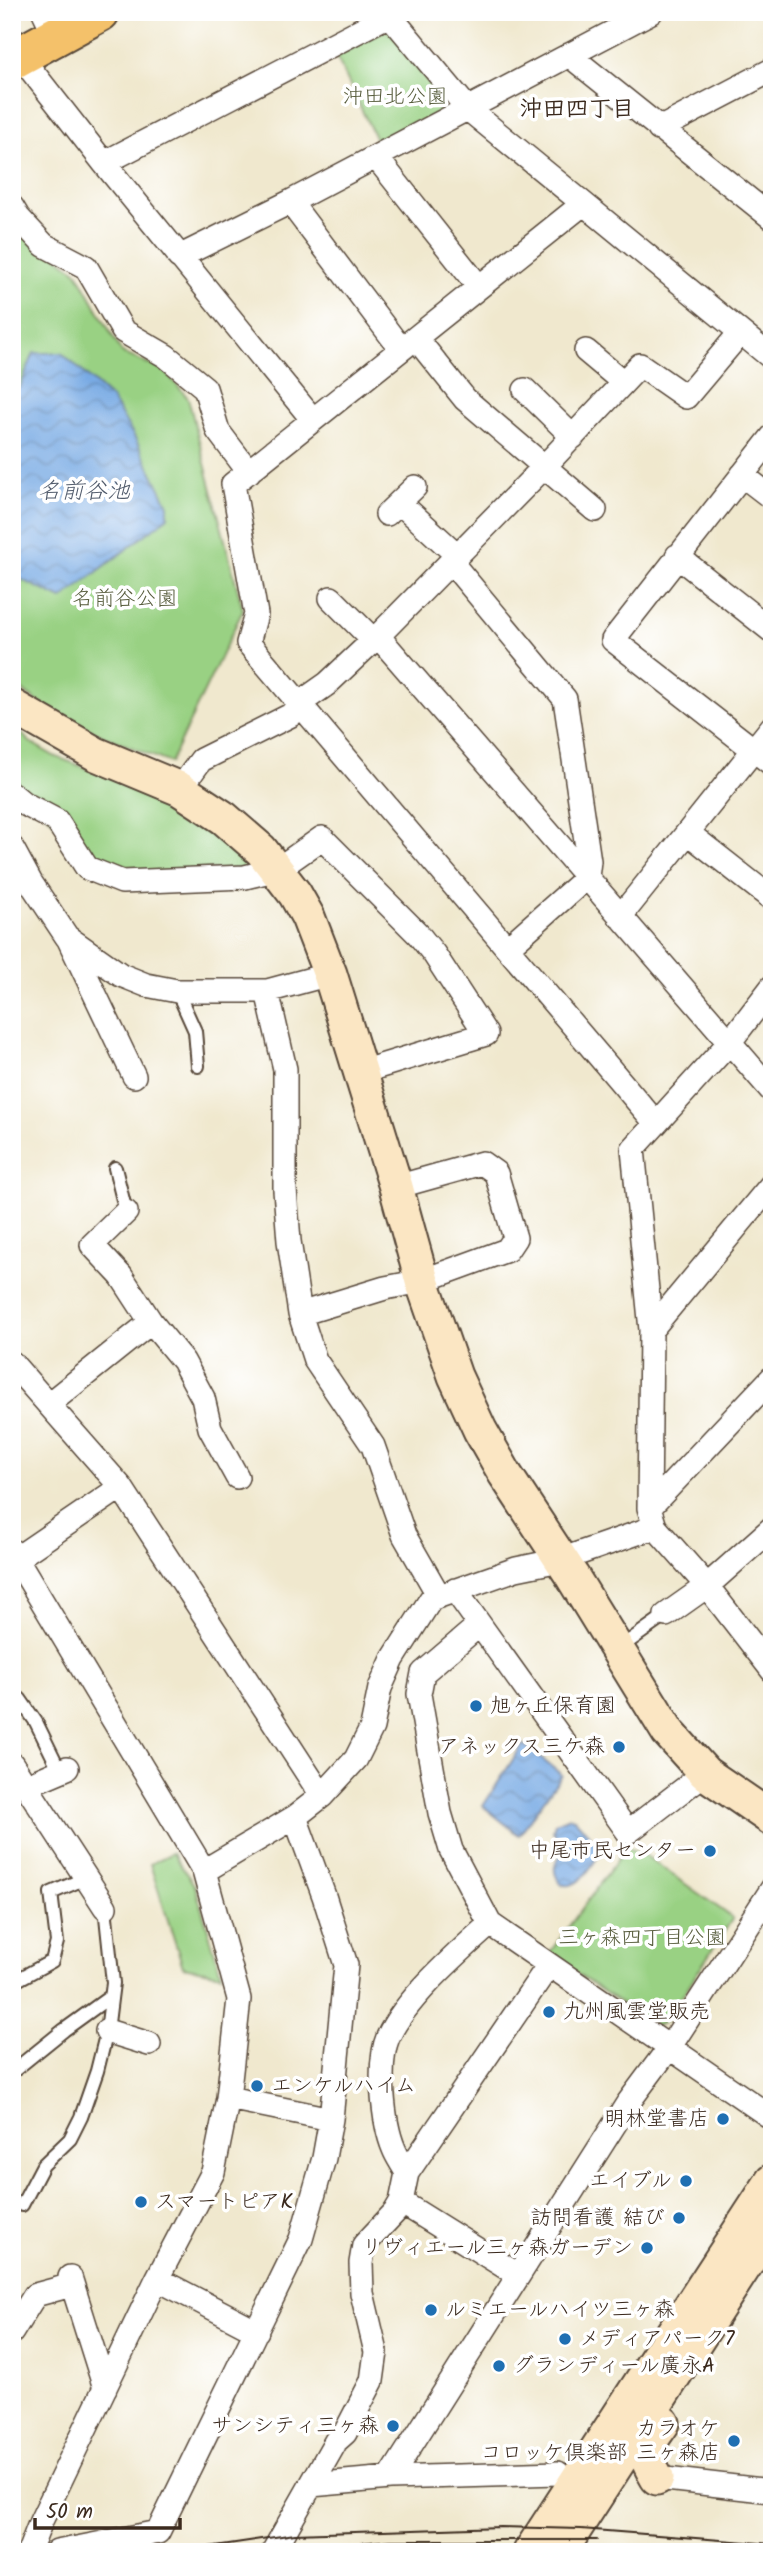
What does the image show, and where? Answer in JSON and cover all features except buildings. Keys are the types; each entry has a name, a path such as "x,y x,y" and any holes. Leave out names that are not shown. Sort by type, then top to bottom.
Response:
{"highway":[{"path":"16,58 49,24 100,12"}],"street":[{"path":"180,257 651,12"},
{"path":"104,163 391,13 468,109 772,358"},
{"path":"569,55 772,218"},
{"path":"16,58 313,421"},
{"path":"659,129 772,70"},
{"path":"376,157 479,287"},
{"path":"290,202 408,344 465,399 595,510"},
{"path":"583,204 233,484 256,614 248,643 656,1122"},
{"path":"12,207 18,218 44,245 86,267 123,331 166,356 205,388 218,431 249,472"},
{"path":"180,789 201,760 291,715 300,703 327,684 454,559 640,365 686,397 740,332"},
{"path":"586,351 623,382"},
{"path":"525,390 573,437"},
{"path":"763,757 613,640 772,437"},
{"path":"742,475 772,498"},
{"path":"401,501 454,559 565,699 589,861 587,877 508,947"},
{"path":"677,556 772,631"},
{"path":"331,598 376,638 772,1091"},
{"path":"13,709 96,754 180,789 224,818 261,850 278,869 308,917 330,974 422,1281 455,1377 480,1430 668,1732 705,1773 772,1819"},
{"path":"620,917 688,833 763,757 772,727"},
{"path":"12,794 57,821 87,868 122,882 245,877 278,869 322,838 418,933 486,1034 361,1072"},
{"path":"688,833 772,899"},
{"path":"12,848 31,883 67,937 134,1076"},
{"path":"67,937 121,975 146,985 177,991 267,991 330,974"},
{"path":"772,987 729,1043 633,1149 651,1330 652,1517 772,1670"},
{"path":"267,991 285,1069 285,1190 289,1241 300,1314 315,1360 373,1446 404,1535 447,1593 479,1625 628,1832 705,1773"},
{"path":"300,1314 422,1281 507,1250 515,1238 496,1173 482,1163 396,1187"},
{"path":"651,1330 772,1184"},
{"path":"126,1212 92,1245 121,1276 151,1322 183,1361 203,1398 210,1428 237,1477"},
{"path":"50,1403 151,1322"},
{"path":"12,1363 50,1403 121,1487 322,1796"},
{"path":"204,1871 295,1816 322,1796 356,1759 373,1727 380,1688 393,1659 431,1599 516,1569 560,1560 652,1517 772,1378"},
{"path":"29,2552 41,2521 157,2279 213,2172 228,2098 239,1999 204,1871 15,1555 121,1487"},
{"path":"666,1615 707,1586 772,1528"},
{"path":"479,1625 423,1673 419,1694 440,1813 451,1850 490,1924 772,2118"},
{"path":"12,1764 105,1907"},
{"path":"27,1785 64,1769"},
{"path":"57,2552 158,2532 301,2239 324,2158 331,2119 346,1965 295,1816"},
{"path":"390,2478 628,2103 669,2048 772,1889"},
{"path":"407,2173 394,2148 383,2111 383,2072 387,2040 397,2020 424,1989 490,1924"},
{"path":"273,2552 336,2441 345,2433 372,2381 376,2352 362,2293 361,2263 365,2245 395,2212 401,2202 407,2173 549,1965"},
{"path":"107,2031 149,2044"},
{"path":"228,2098 331,2119"},
{"path":"530,2552 772,2181"},
{"path":"401,2202 519,2275"},
{"path":"560,2552 772,2224"},
{"path":"751,2256 729,2320 645,2449 646,2459 657,2478 772,2491"},
{"path":"157,2279 257,2331"},
{"path":"12,2301 71,2281 105,2388"},
{"path":"311,2485 390,2478 558,2473 668,2311 704,2285"},
{"path":"12,2332 35,2295"}],"lane":[{"path":"177,991 195,1031 198,1066"},
{"path":"115,1168 126,1212"},
{"path":"628,1642 666,1615"},
{"path":"20,1699 64,1769"},
{"path":"17,1980 52,1961 57,1942 51,1893 86,1878"},
{"path":"22,2205 43,2165 70,2139 81,2118 107,2031 113,1983 105,1907"},
{"path":"12,2071 111,1996"}],"green space":[{"name":"沖田北公園","path":"384,30 391,31 443,101 438,114 379,146 336,56"},
{"name":"名前谷公園","path":"12,221 77,272 122,353 165,371 188,398 243,610 170,763 63,716 25,692 12,680"},
{"path":"12,728 54,756 174,801 206,820 247,860 245,869 127,873 98,863 12,782"},
{"name":"三ヶ森四丁目公園","path":"627,1847 646,1856 733,1918 665,2022 656,2026 548,1955"},
{"path":"172,1853 195,1886 221,1974 183,1967 150,1864"}],"water":[{"name":"名前谷池","path":"34,353 62,353 111,398 133,434 168,505 168,517 62,599 18,578 12,567 12,391 20,387"},
{"path":"523,1744 562,1775 519,1835 483,1806"},
{"path":"569,1817 574,1818 597,1843 600,1854 584,1877 567,1885 561,1884 556,1875 556,1863 564,1850 553,1831 555,1823"}],"tram line":[{"path":"175,2552 295,2534 501,2527 581,2529 772,2544"},
{"path":"266,2552 391,2540 597,2540"}],"place":[{"name":"旭ヶ丘保育園","path":"476,1706"},
{"name":"アネックス三ケ森","path":"619,1747"},
{"name":"中尾市民センター","path":"710,1851"},
{"name":"九州風雲堂販売","path":"549,2012"},
{"name":"エンケルハイム","path":"257,2086"},
{"name":"明林堂書店","path":"723,2119"},
{"name":"エイブル","path":"686,2181"},
{"name":"スマートピアK","path":"141,2202"},
{"name":"訪問看護 結び","path":"679,2218"},
{"name":"リヴィエール三ヶ森ガーデン","path":"647,2248"},
{"name":"ルミエールハイツ三ヶ森","path":"431,2310"},
{"name":"メディアパーク7","path":"565,2339"},
{"name":"グランディール廣永A","path":"499,2366"},
{"name":"サンシティ三ヶ森","path":"393,2426"},
{"name":"カラオケ コロッケ倶楽部 三ヶ森店","path":"734,2441"}],"district":[{"name":"沖田四丁目","path":"577,110"}]}
